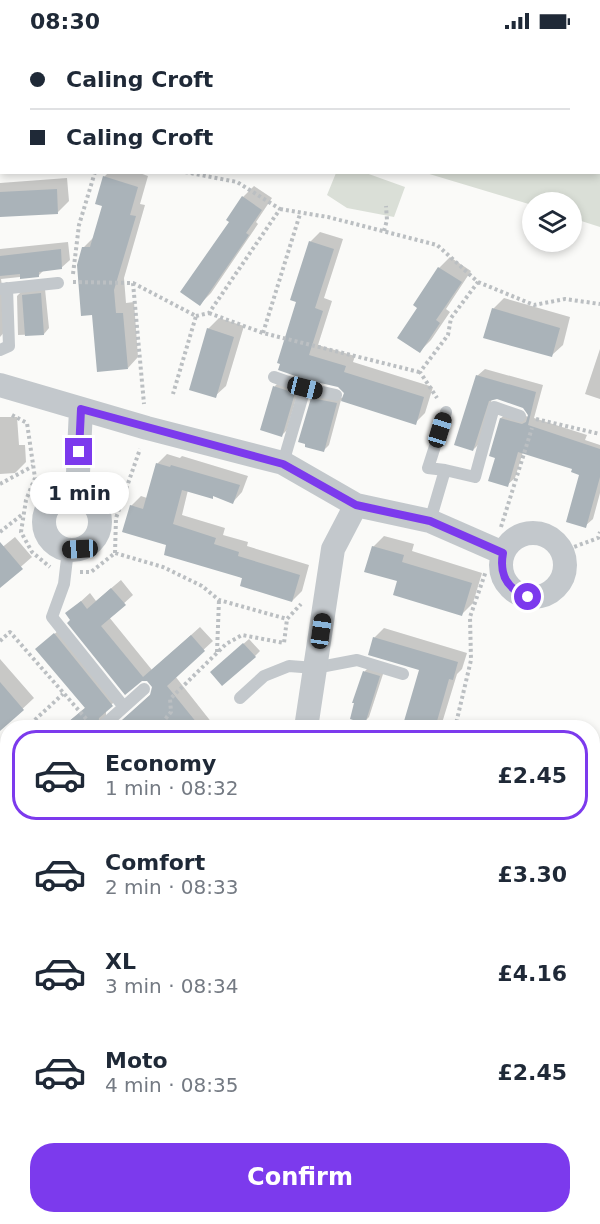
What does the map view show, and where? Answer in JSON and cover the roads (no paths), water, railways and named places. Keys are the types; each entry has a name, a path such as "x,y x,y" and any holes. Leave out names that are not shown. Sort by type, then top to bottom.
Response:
{"street":[{"path":"0,386 283,464 356,505 430,521 503,553"},
{"path":"77,494 81,409"},
{"path":"77,494 94,504 100,515 100,525 98,534 89,545 80,549 67,561 58,547 50,541 43,525 44,516 53,501 61,495 77,494"},
{"path":"307,720 333,549 356,505"},
{"path":"536,533 547,536 563,551 566,562 565,574 560,584 548,594 528,597 508,586 501,564 503,553 518,537 536,533"}],"lane":[{"path":"0,350 9,346 3,288 58,283"},
{"path":"274,377 305,388 336,395"},
{"path":"283,464 305,388"},
{"path":"446,412 428,468 475,477 494,407 520,416"},
{"path":"430,521 445,470"},
{"path":"67,561 64,584 52,617 124,707"},
{"path":"240,698 264,676 289,666 315,668 357,660 404,674"},
{"path":"107,720 144,689"}]}
